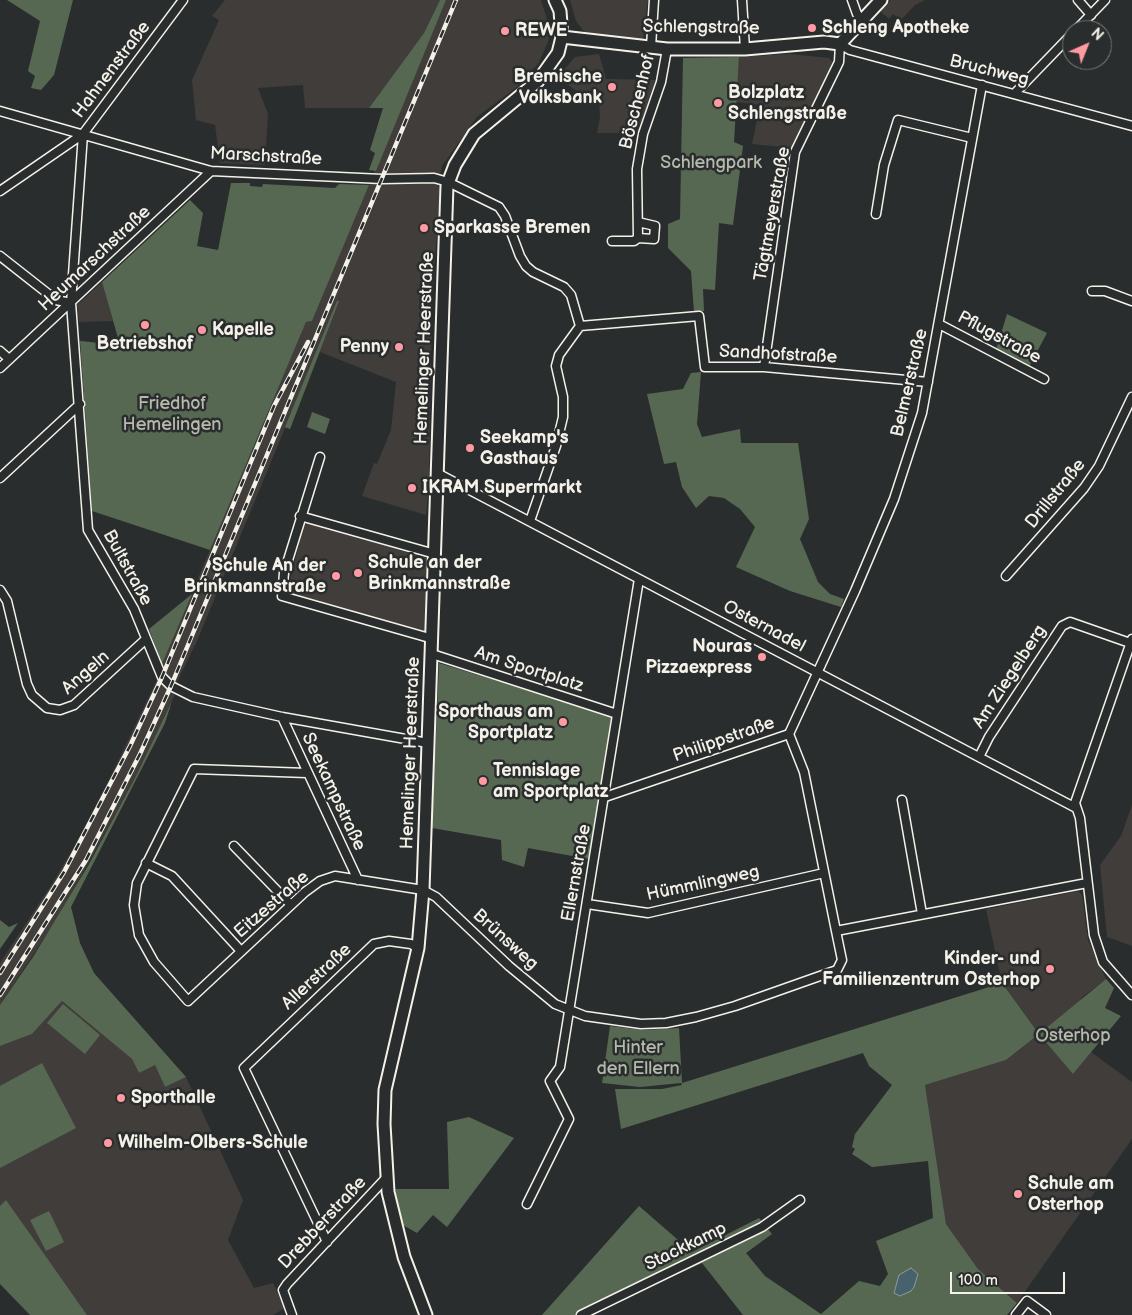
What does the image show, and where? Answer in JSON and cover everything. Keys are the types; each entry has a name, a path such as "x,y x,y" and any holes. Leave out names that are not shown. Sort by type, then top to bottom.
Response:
{"main road":[{"path":"448,182 455,164 474,134 487,121 538,81 558,53 562,37 560,11 556,0"},
{"path":"840,44 881,0"},
{"name":"Schlengstraße","path":"562,37 667,49 745,49 824,42 840,44"},
{"name":"Hemelinger Heerstraße","path":"426,1315 404,1257 386,1178 385,1090 418,948 423,890 448,182"}],"street":[{"name":"Hahnenstraße","path":"0,191 82,134 182,0"},
{"path":"650,47 654,0"},
{"path":"742,0 745,49"},
{"path":"852,0 857,14 862,20"},
{"path":"1078,0 1091,15"},
{"path":"1086,20 1105,0"},
{"name":"Bruchweg","path":"840,44 850,50 1132,126"},
{"name":"Tägtmeyerstraße","path":"764,367 795,152 839,62 840,44"},
{"path":"1015,93 1062,44"},
{"name":"Böschenhof","path":"638,238 638,169 643,134 661,82 667,49"},
{"name":"Belmerstraße","path":"818,672 894,498 922,413 982,85"},
{"name":"Marschstraße","path":"0,111 211,171 382,179 434,178 448,182"},
{"path":"876,214 884,166 898,120 972,138"},
{"name":"Bultstraße","path":"82,134 83,151 71,302 88,530 120,582 162,677 171,686 193,697 282,717 428,743"},
{"name":"Heumarschstraße","path":"0,368 211,171"},
{"path":"448,182 499,207 505,216 520,256 526,266 568,291 571,295 580,326 559,355 556,366 563,398 563,417 556,446 530,521"},
{"path":"612,240 634,241 638,238 654,239 655,226 638,222"},
{"path":"0,256 56,300 71,302"},
{"path":"1092,291 1105,291 1132,301"},
{"name":"Sandhofstraße","path":"580,326 699,316 705,367 764,367 928,382"},
{"name":"Pflugstraße","path":"939,324 1044,378"},
{"path":"0,351 9,359"},
{"name":"Drillstraße","path":"1006,576 1084,488 1099,466 1132,397"},
{"path":"0,478 80,404"},
{"path":"320,457 300,516 284,573 282,596 433,639"},
{"name":"Osternadel","path":"439,474 1076,808"},
{"path":"300,516 435,554"},
{"name":"Ellernstraße","path":"550,1081 560,1067 639,579"},
{"name":"Angeln","path":"0,590 7,601 27,684 32,695 47,708 60,710 74,705 146,638"},
{"name":"Am Ziegelberg","path":"979,757 989,738 1062,626 1070,622 1131,641"},
{"path":"1131,641 1075,799 1080,818 1094,935 1103,962 1115,978 1132,995"},
{"name":"Am Sportplatz","path":"432,654 617,714"},
{"name":"Philippstraße","path":"605,796 789,734 818,672"},
{"name":"Seekampstraße","path":"282,717 358,880"},
{"path":"568,1011 584,1016 641,1024 681,1020 735,1006 837,970 842,960 804,772 789,734"},
{"path":"242,951 172,876 146,863 194,769 307,773"},
{"path":"902,800 922,914"},
{"path":"234,846 291,905"},
{"name":"Eitzestraße","path":"146,863 137,883 134,905 139,935 154,962 188,1001 291,905 320,881 335,876 423,890"},
{"name":"Hümmlingweg","path":"586,904 648,913 824,873"},
{"path":"836,931 1087,883"},
{"name":"Brünsweg","path":"423,890 436,897 517,972 555,1004 568,1011"},
{"name":"Allerstraße","path":"326,1242 244,1068 374,944 389,941 411,944 418,948"},
{"path":"527,1204 569,1119 550,1081 541,1081"},
{"name":"Drebberstraße","path":"292,1315 284,1290 386,1178"},
{"name":"Stackkamp","path":"581,1315 762,1227 800,1200"},
{"path":"1016,1315 1027,1300 1046,1315"}],"shaded area":[{"path":"225,0 440,0 424,33 369,108 305,108 303,85 258,88 268,114 265,165 220,163 215,125 196,120 192,80 219,20 212,16"},
{"path":"446,0 541,0 550,29 548,42 538,64 517,87 477,117 442,166 438,185 440,190 432,300 429,480 426,515 362,496 374,463 377,464 391,430 396,382 320,352 290,429 285,428 197,641 177,682 178,686 172,701 136,776 64,908 0,1005 0,963 54,881 79,838 163,667 162,664 306,322 312,321"},
{"path":"570,0 648,0 643,39 586,34 576,21"},
{"path":"891,0 925,0 915,5 901,20 893,14 889,19 880,11"},
{"path":"599,54 606,79 659,80 641,133 597,133 600,117 598,89 580,93 557,78 575,57"},
{"path":"789,54 829,58 833,62 792,148 752,144 760,105 736,102 739,57"},
{"path":"102,282 113,321 79,322 77,305"},
{"name":"Schule an der Brinkmannstraße","path":"307,523 427,558 424,631 287,594 303,527"},
{"path":"1132,805 1132,946 1107,937 1100,865 1121,836"},
{"name":"Schule am Osterhop","path":"1078,891 1082,895 1088,940 1106,979 1081,998 1073,1074 1091,1052 1132,1082 1132,1139 1017,1303 978,1269 946,1224 925,1085 1006,1060 1039,1034 1002,983 986,909"},
{"name":"Wilhelm-Olbers-Schule","path":"62,1001 132,1059 139,1073 155,1065 165,1087 186,1077 243,1200 228,1240 254,1288 273,1283 285,1308 273,1315 87,1315 6,1201 0,1206 0,1046 32,1034"}],"green space":[{"path":"7,0 73,0 54,75 41,90 31,88 35,76 28,71 40,21"},
{"path":"440,0 446,0 376,171 369,170 375,153 370,150 383,108 369,108 424,33"},
{"name":"Schlengpark","path":"739,57 734,142 743,146 733,225 719,223 715,290 703,289 704,311 694,312 691,271 668,248 668,224 680,219 683,58"},
{"name":"Friedhof Hemelingen","path":"231,183 250,183 250,186 262,187 263,184 335,188 339,184 369,185 312,321 306,322 210,550 92,511 80,341 120,345 102,282 190,200 203,213 197,246 218,250"},
{"path":"337,301 339,301 290,429 285,427"},
{"path":"1007,314 1047,333 1029,367 996,350"},
{"path":"701,372 697,424 702,437 740,429 741,443 798,443 809,519 800,539 818,582 830,594 844,599 841,607 790,591 736,567 755,527 740,509 724,498 709,496 696,508 682,487 676,462 664,464 647,394 683,389 691,373"},
{"path":"312,412 330,419 325,434 307,427"},
{"path":"192,594 162,664 149,629"},
{"name":"Tennislage am Sportplatz","path":"439,663 614,717 589,859 528,848 524,867 502,860 501,840 432,828"},
{"path":"172,701 165,723 71,907 80,943 94,973 186,1077 165,1087 155,1065 139,1073 132,1059 62,1001 32,1034 0,1046 0,1005 33,957 88,866 136,776"},
{"path":"0,920 9,927 18,923 0,949"},
{"name":"Osterhop","path":"1106,979 1114,988 1105,1008 1121,1016 1073,1074 1039,1034"},
{"name":"Hinter den Ellern","path":"1002,983 1039,1034 1006,1060 925,1085 946,1224 978,1269 1017,1303 1007,1315 743,1315 702,1263 647,1288 643,1281 576,1315 542,1315 639,1206 692,1252 759,1218 772,1234 746,1253 765,1276 821,1314 859,1281 880,1286 888,1274 876,1241 933,1218 928,1161 872,1167 852,1154 855,1149 852,1147 855,1134 892,1085 869,1066 863,1053 621,1129 615,1089 662,1089 682,1085 681,1083 640,1087 602,1083 610,1026 643,1030 679,1028 682,1083"},
{"path":"63,1004 100,1035 85,1054 47,1023"},
{"path":"42,1063 76,1128 0,1168 0,1086"},
{"path":"469,1117 514,1138 447,1227 433,1215 417,1233 401,1224 395,1189 449,1189 447,1122"},
{"path":"6,1200 87,1315 30,1315 0,1284 0,1206"},
{"path":"49,1211 64,1242 46,1251 30,1220"}],"water":[{"path":"911,1268 918,1274 914,1287 911,1291 900,1296 894,1293 899,1275"}],"railway":[{"path":"0,995 86,860 140,754 171,686 456,0"},
{"path":"0,973 64,872 130,746 162,677 274,406 308,342"}],"place":[{"name":"Schleng Apotheke","path":"812,28"},
{"name":"REWE","path":"505,31"},
{"name":"Bremische Volksbank","path":"612,87"},
{"name":"Bolzplatz Schlengstraße","path":"718,103"},
{"name":"Sparkasse Bremen","path":"424,228"},
{"name":"Betriebshof","path":"145,325"},
{"name":"Kapelle","path":"202,330"},
{"name":"Penny","path":"399,347"},
{"name":"Seekamp's Gasthaus","path":"470,448"},
{"name":"IKRAM Supermarkt","path":"412,488"},
{"name":"Schule an der Brinkmannstraße","path":"358,573"},
{"name":"Schule An der Brinkmannstraße","path":"336,576"},
{"name":"Nouras Pizzaexpress","path":"762,657"},
{"name":"Sporthaus am Sportplatz","path":"563,722"},
{"name":"Tennislage am Sportplatz","path":"483,781"},
{"name":"Kinder- und Familienzentrum Osterhop","path":"1050,969"},
{"name":"Sporthalle","path":"121,1098"},
{"name":"Wilhelm-Olbers-Schule","path":"108,1143"},
{"name":"Schule am Osterhop","path":"1018,1194"}]}
